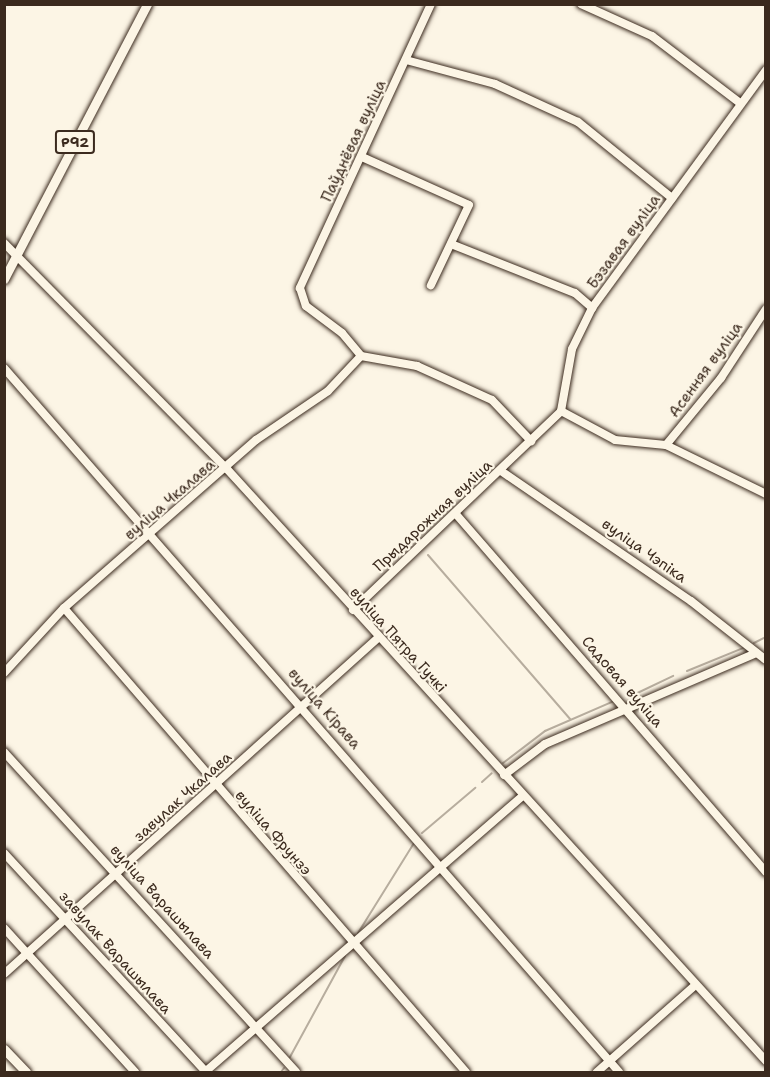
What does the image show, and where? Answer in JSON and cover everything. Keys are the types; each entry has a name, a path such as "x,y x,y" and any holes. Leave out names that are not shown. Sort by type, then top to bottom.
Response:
{"main road":[{"name":"Р92","path":"4,279 147,4"},
{"path":"4,1049 26,1072"}],"street":[{"name":"Паўднёвая вуліца","path":"361,356 342,333 306,306 300,288 431,4"},
{"path":"581,4 652,36 740,103"},
{"path":"406,60 495,84 578,122 672,198"},
{"name":"Бэзавая вуліца","path":"561,411 572,349 592,308 765,70"},
{"path":"362,157 469,205 431,285"},
{"name":"вуліца Пятра Гучкі","path":"4,243 18,253 227,469 693,987 765,1061"},
{"path":"451,244 575,294 592,308"},
{"name":"Асенняя вуліца","path":"666,445 720,378 765,309"},
{"path":"361,356 417,366 492,400 531,441 561,411 615,440 666,445 765,494"},
{"name":"вуліца Чкалава","path":"4,673 64,608 227,469 256,440 328,391 361,356"},
{"name":"вуліца Кірава","path":"4,368 150,536 305,706 619,1072"},
{"name":"Прыдарожная вуліца","path":"353,610 531,441"},
{"name":"вуліца Чэпіка","path":"501,471 691,601 765,660"},
{"name":"Садовая вуліца","path":"455,513 626,705 765,872"},
{"name":"вуліца Фрунзэ","path":"64,608 215,787 466,1072"},
{"name":"завулак Чкалава","path":"4,974 215,787 378,638"},
{"path":"504,775 545,744 626,705 756,653"},
{"name":"вуліца Варашылава","path":"4,752 119,873 296,1072"},
{"path":"205,1072 254,1026 522,796"},
{"name":"завулак Варашылава","path":"4,853 205,1072"},
{"path":"4,928 135,1072"},
{"path":"597,1072 693,987"}],"waterway":[{"path":"428,555 570,719"},
{"path":"754,643 766,637"},
{"path":"687,671 743,648"},
{"path":"629,697 673,676"},
{"path":"503,763 545,731 614,701"},
{"path":"482,782 492,773"},
{"path":"422,833 475,788"},
{"path":"358,933 414,843"},
{"path":"290,1057 345,956"},
{"path":"281,1072 284,1068"}]}
